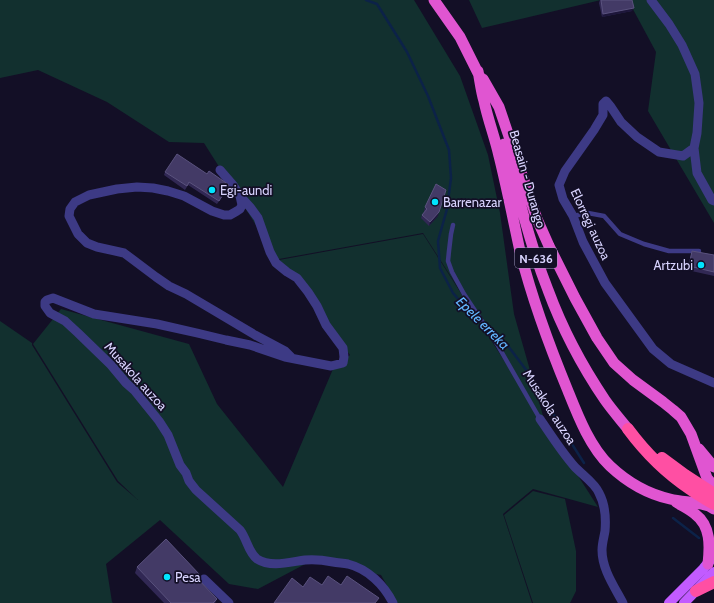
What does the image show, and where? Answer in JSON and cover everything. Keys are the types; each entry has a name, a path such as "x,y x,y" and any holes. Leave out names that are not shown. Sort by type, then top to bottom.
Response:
{"highway":[{"name":"Beasain - Durango","path":"434,0 460,37 478,71 498,125 538,264 554,305 570,340 587,370 606,400 628,429"},
{"path":"478,71 498,107 537,219 549,246 597,338 614,363 633,380 681,417 697,447 707,478 714,486"},
{"path":"478,71 484,101 498,149 520,251 529,284 547,339 571,400 596,452 609,466 630,483 649,492 670,499 709,506 714,510"},
{"path":"628,429 644,449 660,465 714,494"},
{"path":"697,447 714,467"},
{"path":"676,473 691,490 714,504"},
{"path":"670,499 696,514 704,524 708,532 712,563"},
{"path":"696,591 714,582"}],"main road":[{"path":"684,603 696,591 712,563"},
{"path":"670,603 712,563"}],"street":[{"path":"651,0 679,40 695,74 699,103 697,133 694,148 697,173 714,201"},
{"name":"Elorregi auzoa","path":"694,148 683,156 660,152 636,137 620,122 611,106 606,101 603,104 603,115 564,171 560,184 563,199 573,216 583,242 605,283 653,349 671,364 714,383"},
{"name":"Musakola auzoa","path":"220,170 258,218 270,252 276,263 297,278 317,306 326,326 342,348 344,356 343,363 332,366 284,357 250,345 197,332 94,314 53,298 46,300 45,306 50,313 65,321 78,333 134,390 152,411 168,435 180,465 186,473 189,481 196,490 239,529 250,551 256,558 263,562 274,564 315,559 348,564 369,573 388,592 393,603"},
{"name":"Musakola auzoa","path":"240,196 242,205 240,209 230,215 224,215 212,211 184,196 168,190 137,187 117,189 89,195 75,202 70,209 69,216 78,234 87,243 97,247 124,253 169,286 186,294 285,351 292,358"},
{"name":"Musakola auzoa","path":"540,419 575,467 599,492 605,510 605,531 602,548 603,560 605,568 623,603"},
{"path":"204,579 229,603"}],"lane":[{"path":"573,216 588,213 604,216 620,234 644,244 669,251 699,252"},
{"name":"Musakola auzoa","path":"453,225 448,261 452,272 540,419"}],"green space":[{"path":"0,0 414,0 460,76 488,155 500,213 514,314 545,423 423,233 278,260 204,143 169,142 107,102 38,70 0,78"},
{"path":"469,0 601,0 482,28"},
{"path":"628,0 714,0 714,223 648,111 656,52"},
{"path":"423,234 598,507 533,489 503,514 532,603 397,603 381,575 311,561 258,589 229,584 160,520 106,564 113,603 0,603 0,321 32,343 117,482 138,500 118,481 33,344 61,309 189,344 217,404 283,487 333,369 350,355 279,260"},
{"path":"533,491 565,499 576,551 576,591 570,603 533,603 504,515"}],"building":[{"path":"601,0 632,0 634,8 603,14"},
{"path":"177,154 207,174 209,171 229,185 219,201 189,182 187,186 165,172"},
{"name":"Barrenazar","path":"436,184 446,190 439,212 430,222 422,215 427,209 425,207"},
{"name":"Artzubi","path":"692,251 714,255 714,272 689,266"},
{"name":"Pesa","path":"166,539 200,575 197,578 217,599 213,603 171,603 137,567"},
{"path":"328,576 341,585 347,576 379,598 375,603 274,603 292,578 303,587 310,577 322,585"}],"waterway":[{"name":"Epele erreka","path":"366,0 377,4 407,52 428,96 449,150 451,178 447,209 438,241 440,268 453,293 470,313 481,322"},
{"name":"Epele erreka","path":"490,331 508,346 533,379 584,463"},
{"path":"673,518 699,538"}],"place":[{"name":"Egi-aundi","path":"212,190"},
{"name":"Barrenazar","path":"435,202"},
{"name":"Artzubi","path":"701,265"},
{"name":"Pesa","path":"167,577"}]}
